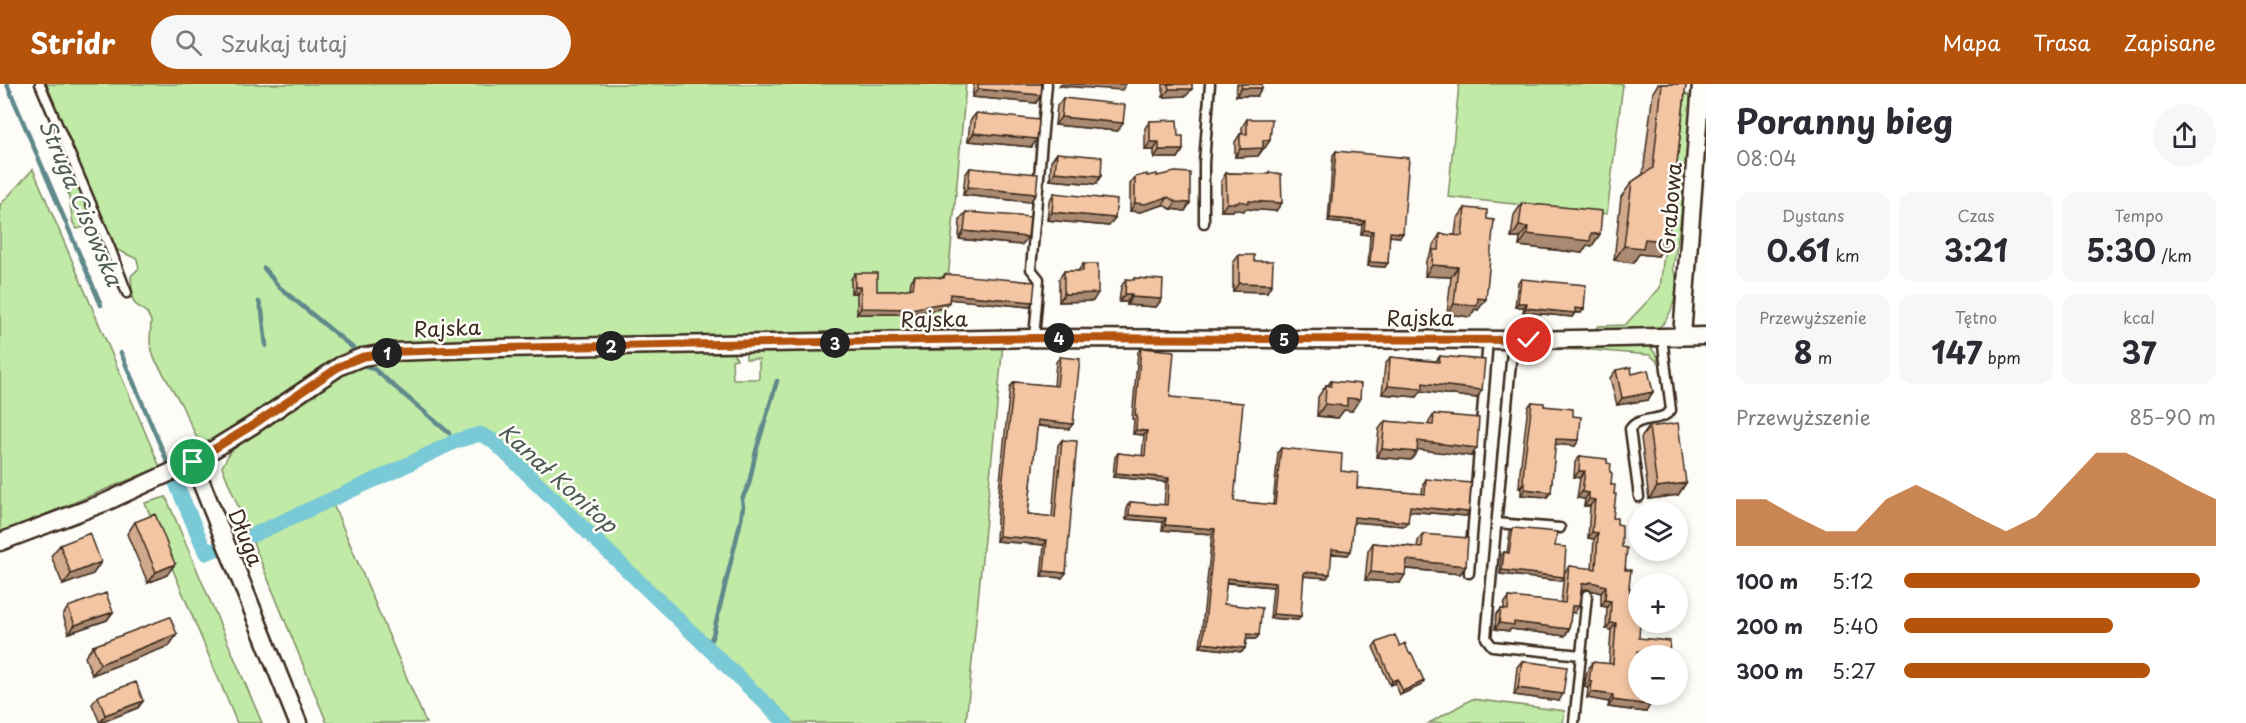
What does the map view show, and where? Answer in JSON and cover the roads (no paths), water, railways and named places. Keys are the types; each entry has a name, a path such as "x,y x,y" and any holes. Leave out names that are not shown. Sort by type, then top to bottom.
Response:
{"street":[{"name":"Grabowa","path":"1682,336 1700,178 1701,84"},
{"name":"Rajska","path":"193,462 253,425 340,366 362,357 393,352 1034,338 1513,340 1706,336"},
{"path":"0,543 106,502 193,462"},
{"name":"Długa","path":"193,462 298,723"}],"lane":[{"path":"40,84 110,248 126,293"},
{"path":"1034,338 1039,279 1031,269 1047,84"},
{"path":"1204,223 1204,163 1210,84"},
{"path":"1639,497 1629,429 1638,422 1665,416 1671,410 1662,337"},
{"path":"1468,573 1488,340"},
{"path":"1513,340 1486,638 1492,646 1581,655"},
{"path":"1496,523 1560,528"},
{"path":"1574,723 1587,595"}],"waterway":[{"name":"Struga Cisowska","path":"7,84 101,305"},
{"path":"264,268 279,287 353,348"},
{"path":"259,302 266,346"},
{"name":"Struga Cisowska","path":"121,353 167,461"},
{"path":"366,367 374,369 449,433"},
{"path":"707,648 713,635 741,520 742,499 749,484 756,451 777,381"},
{"name":"Kanał Konitop","path":"253,535 456,441 480,434 492,440 786,723"},
{"name":"Struga Cisowska","path":"175,481 206,553 216,549"}]}
